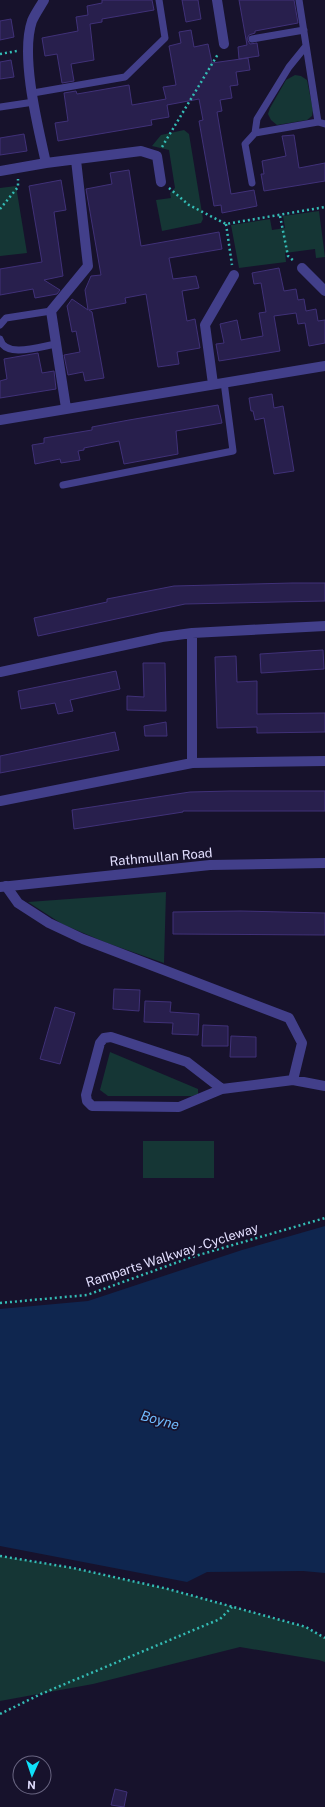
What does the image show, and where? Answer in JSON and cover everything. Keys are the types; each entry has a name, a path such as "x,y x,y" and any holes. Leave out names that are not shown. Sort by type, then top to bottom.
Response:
{"street":[{"path":"44,0 32,21 28,49 33,98 46,163"},
{"path":"217,0 224,44"},
{"path":"0,171 46,163 141,151 157,156 161,182"},
{"path":"66,408 51,311 88,266 76,160"},
{"path":"302,268 325,291"},
{"path":"213,384 205,325 234,275"},
{"path":"0,420 325,366"},
{"path":"0,672 192,633 325,626"},
{"path":"192,633 192,763"},
{"path":"0,801 192,763 325,761"},
{"name":"Rathmullan Road","path":"3,886 210,865 325,863"},
{"path":"3,886 18,903 49,923 82,939 289,1018 302,1043 293,1080"},
{"path":"222,1088 187,1062 111,1037 104,1038 100,1044 86,1095 87,1102 92,1106 179,1107 222,1088 293,1080 325,1086"}],"lane":[{"path":"0,107 125,77 165,38 159,0"},
{"path":"255,133 322,123 306,46 299,0"},
{"path":"252,38 304,30"},
{"path":"252,183 245,144 255,133 257,119 289,67 306,46"},
{"path":"0,325 6,318 51,311"},
{"path":"0,339 3,345 12,350 56,344"},
{"path":"63,485 233,452 224,382"}],"path":[{"path":"157,156 224,44"},
{"path":"0,54 28,49"},
{"path":"161,182 189,205 226,224 280,216 325,207"},
{"path":"0,210 18,187"},
{"path":"280,216 288,256 302,268"},
{"path":"226,224 234,275"},
{"name":"Ramparts Walkway - Cycleway","path":"0,1303 28,1302 87,1295 192,1257 325,1218"},
{"path":"0,1556 73,1568 168,1590 306,1627 325,1638"},
{"path":"0,1714 41,1694 220,1619 232,1607"}],"green space":[{"path":"295,75 301,76 307,80 313,110 312,116 307,120 277,125 271,120 268,114 270,108 286,80"},
{"path":"184,130 189,134 203,219 201,223 162,231 156,200 171,198 170,193 175,188 169,150 152,146 161,135"},
{"path":"16,186 27,253 0,256 0,188"},
{"path":"319,211 325,257 316,258 315,249 285,253 286,262 239,268 231,225 270,219 272,230 285,228 283,216"},
{"path":"166,892 164,963 107,943 62,924 28,902"},
{"path":"110,1052 198,1089 198,1094 192,1096 108,1096 100,1090"},
{"path":"143,1141 214,1141 214,1178 143,1178"},
{"path":"0,1556 73,1568 168,1589 306,1627 325,1638 325,1662 240,1647 93,1684 0,1701"}],"water":[{"name":"Boyne","path":"325,1226 325,1573 303,1571 207,1572 187,1582 0,1546 0,1309 88,1301 242,1250"}],"building":[{"path":"102,0 152,0 154,10 102,19 102,22 90,24 94,60 71,64 74,81 62,83 57,54 45,56 42,38 78,31 76,17 88,15 87,6 102,3"},
{"path":"182,0 198,0 201,19 186,22"},
{"path":"239,0 294,0 298,23 255,31 255,33 249,35 247,39 250,44 257,43 259,56 239,59 238,47 247,45"},
{"path":"11,19 14,37 0,40 0,21"},
{"path":"191,30 194,47 208,44 212,63 248,58 250,70 236,72 238,85 230,86 232,98 220,100 222,111 217,112 231,194 254,190 257,206 222,213 221,205 214,206 199,121 203,120 199,99 167,105 169,117 151,120 152,125 58,141 55,123 68,121 64,93 76,91 77,94 129,85 132,105 166,99 163,87 176,85 169,46 181,43 179,32"},
{"path":"11,60 14,77 0,79 0,62"},
{"path":"24,134 27,151 0,155 0,138"},
{"path":"294,135 299,168 325,163 325,181 264,191 261,174 264,174 262,161 286,156 282,136"},
{"path":"129,170 141,246 219,232 222,249 169,258 173,279 196,276 199,288 182,291 187,321 195,319 200,348 177,352 179,364 158,367 146,294 125,298 126,303 89,310 92,312 104,378 85,381 83,372 68,375 64,355 80,352 76,331 72,332 67,306 72,299 88,310 85,290 91,276 101,275 86,189 112,184 110,173"},
{"path":"61,180 66,210 54,212 63,276 44,280 60,290 57,294 35,298 33,289 0,295 0,269 42,262 29,186"},
{"path":"279,268 284,291 296,289 298,300 304,299 306,311 316,309 318,321 325,320 325,343 309,346 305,323 298,324 296,313 274,316 280,351 219,361 216,344 224,343 220,324 237,320 241,340 263,336 259,313 266,312 261,283 254,284 252,273"},
{"path":"38,353 42,373 54,371 56,389 0,398 0,381 7,379 4,359"},
{"path":"272,394 274,408 283,406 294,471 274,474 264,418 255,420 253,411 251,411 249,398"},
{"path":"218,405 222,423 176,431 178,454 124,464 119,441 84,448 84,450 78,451 80,460 61,463 60,459 35,464 32,445 44,443 44,438 92,430 92,427"},
{"path":"325,583 325,601 185,604 38,636 34,618 107,602 107,599 174,586"},
{"path":"323,650 324,669 261,673 260,654"},
{"path":"236,656 237,682 257,681 257,714 325,713 325,732 257,733 257,727 217,728 215,657"},
{"path":"143,663 165,663 166,711 127,710 127,696 144,697"},
{"path":"116,671 120,689 70,700 73,711 58,714 55,703 21,709 18,691"},
{"path":"166,722 167,736 145,736 144,726"},
{"path":"115,732 119,750 0,773 0,756"},
{"path":"325,791 325,811 183,811 74,829 72,810 190,792"},
{"path":"241,911 325,913 325,935 173,934 173,912"},
{"path":"114,989 140,990 139,1011 113,1009"},
{"path":"145,1001 171,1002 170,1012 199,1014 198,1035 172,1034 173,1023 144,1022"},
{"path":"55,1007 75,1013 60,1064 40,1059"},
{"path":"203,1025 228,1026 228,1046 202,1046"},
{"path":"231,1036 256,1037 256,1057 230,1057"},
{"path":"115,1789 127,1792 124,1807 111,1805"}]}
